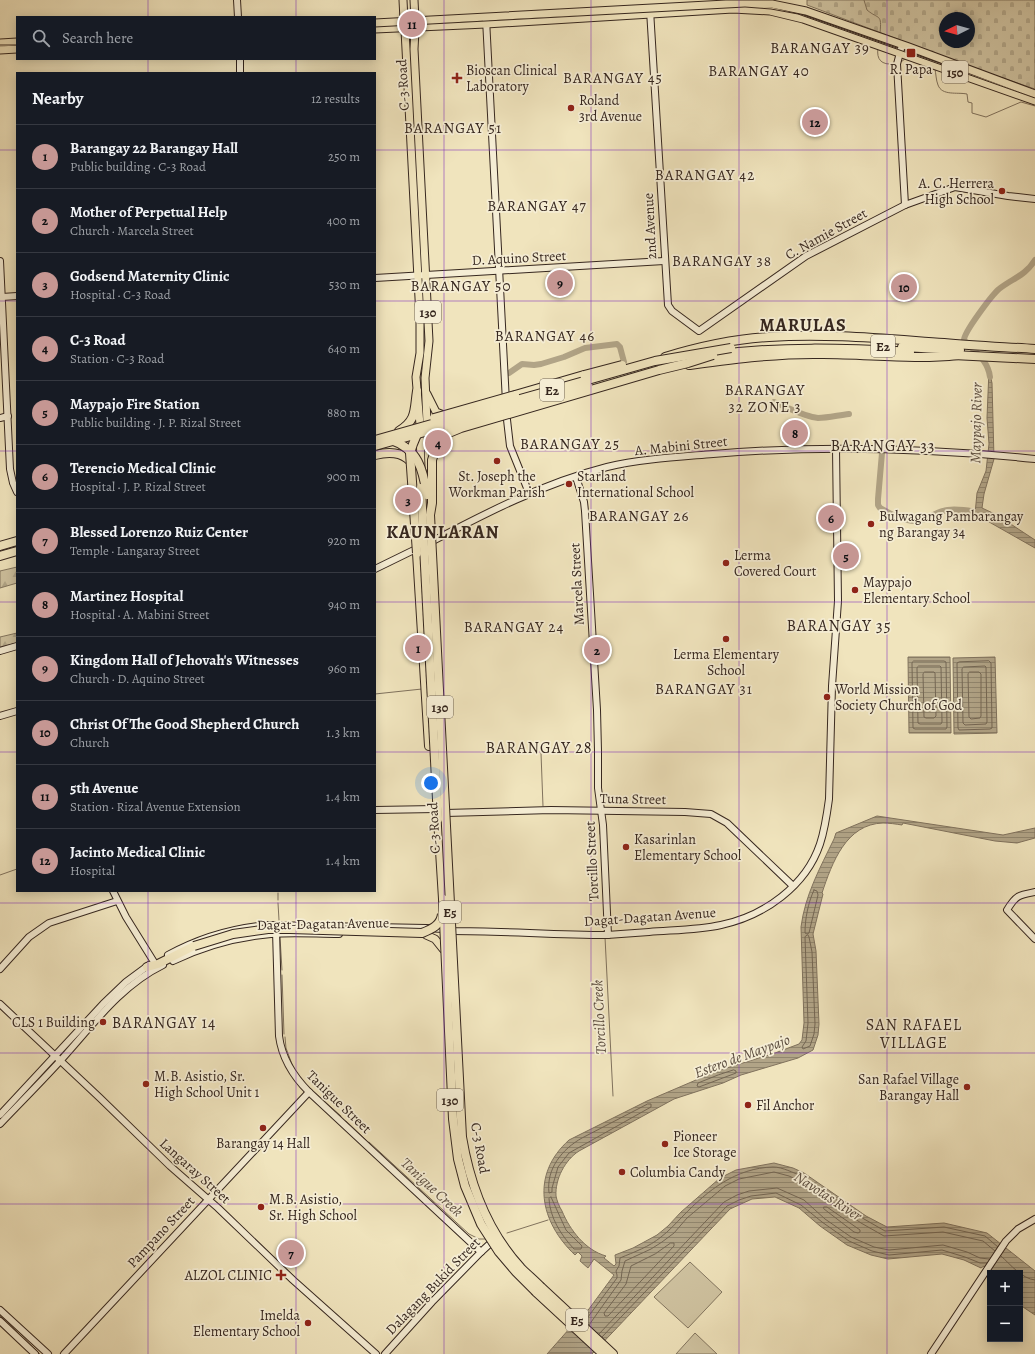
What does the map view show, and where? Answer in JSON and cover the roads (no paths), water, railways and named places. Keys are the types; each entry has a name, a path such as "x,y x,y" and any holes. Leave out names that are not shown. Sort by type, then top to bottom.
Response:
{"highway":[{"path":"506,401 681,352 706,346 768,337 843,336 1035,349"},
{"name":"E2","path":"376,439 655,361 731,348 787,343 825,342 1035,354"},
{"path":"438,819 428,735 411,472 410,453 417,433 424,425 434,418 446,414 622,365 674,352 705,348 731,348"},
{"name":"E2","path":"378,447 639,371 713,355 769,349 806,348 867,349 1035,359"},
{"path":"506,411 602,384 670,368 769,355 824,354 926,358 958,355"},
{"path":"430,515 432,502 432,460 444,435 461,428 713,355"},
{"path":"399,431 408,426 411,421 421,390"},
{"path":"376,439 423,424"},
{"path":"378,447 424,434"},
{"path":"376,439 397,442 406,447 419,461 423,474 430,515"},
{"path":"378,447 402,449 413,458 420,473 421,486"},
{"name":"E5","path":"376,455 385,453 400,454 411,461 414,464 421,488 454,1140 458,1159 465,1186 481,1224 499,1252 516,1272 600,1352"},
{"name":"E5","path":"430,515 460,1118 465,1158 480,1206 520,1268 613,1354"},
{"path":"0,546 16,541"},
{"path":"0,550 16,544"},
{"path":"0,556 16,551"},
{"path":"0,559 16,554"},
{"path":"436,641 442,683 446,732"},
{"path":"147,967 158,964 194,946 233,934 268,929 422,932 429,930 439,923 443,899"}],"main road":[{"path":"403,0 404,20"},
{"path":"414,0 415,20"},
{"name":"150","path":"376,29 727,7 759,3 786,6 806,11 1035,94"},
{"name":"150","path":"727,7 783,13 900,52 1035,101"},
{"name":"150","path":"376,23 486,21"},
{"name":"C-3 Road","path":"405,30 418,275 420,347 416,377 421,390"},
{"name":"C-3 Road","path":"415,30 414,49 427,275 429,341 425,374 421,390 424,434 429,466 463,1138 470,1169 482,1204 510,1253 525,1269 616,1354"},
{"path":"0,43 16,42"},
{"path":"0,50 16,49"},
{"path":"421,390 436,412 443,416 452,416"},
{"path":"423,424 506,401"},
{"path":"424,434 506,411"},
{"path":"429,466 433,443 437,436 448,427"},
{"name":"C-3 Road","path":"424,434 421,486 423,546 453,1140 456,1159 462,1184 479,1226 503,1262 519,1279 600,1352"},
{"path":"442,916 426,932 444,949"},
{"path":"472,1210 482,1204"}],"street":[{"path":"237,0 238,16"},
{"name":"2nd Avenue","path":"650,11 664,261 669,308 699,331"},
{"path":"486,21 508,438 512,453 529,493"},
{"path":"902,45 897,64 905,205"},
{"path":"240,60 240,72"},
{"name":"C. Namie Street","path":"699,331 806,256 905,205 954,187 1035,199"},
{"path":"0,261 10,469 16,490"},
{"name":"D. Aquino Street","path":"376,278 664,261"},
{"path":"2,297 16,296"},
{"path":"0,418 8,416"},
{"name":"Dagat-Dagatan Avenue","path":"0,1115 55,1056 130,986 158,968 193,952 216,944 246,937 275,936 452,931 608,934 694,929 737,921 761,910 779,898 793,886 810,866 820,845 825,829 829,799 830,731 838,601 836,449"},
{"name":"A. Mabini Street","path":"376,569 529,493 606,468 671,458 750,450 882,449 1035,459"},
{"name":"Marcela Street","path":"576,477 584,502 585,511 597,710 598,788 601,811"},
{"path":"0,651 16,646"},
{"path":"0,716 16,711"},
{"path":"376,810 436,809"},
{"name":"Tuna Street","path":"446,813 540,810 686,812 711,814 727,823 793,886"},
{"name":"Torcillo Street","path":"601,811 608,934"},
{"path":"113,892 133,930 154,962"},
{"path":"1035,892 1019,895 1007,910 1035,939"},
{"path":"0,969 29,937 49,923 117,900"},
{"name":"Dagat-Dagatan Avenue","path":"0,1124 60,1061 112,994 154,962 191,943 214,935 249,927 276,925 426,932"},
{"name":"Tanigue Street","path":"276,925 275,936 280,1046 290,1069 309,1092 481,1252"},
{"name":"Langaray Street","path":"0,1004 170,1166 208,1199 293,1280 376,1354"},
{"name":"Pampano Street","path":"64,1354 309,1092"},
{"path":"931,1354 1003,1246 1018,1229 1035,1219"},
{"name":"Dalagang Bukid Street","path":"385,1354 432,1302 481,1252 490,1243 500,1237"},
{"path":"0,1310 48,1354"},
{"path":"0,1321 35,1354"}],"water":[{"path":"989,370 992,383 994,459 984,494 982,508 997,515 1035,540 1035,548 975,514 977,493 986,471 989,444 987,418"},
{"path":"908,657 950,657 951,733 909,733"},
{"path":"995,657 997,733 954,734 953,658"},
{"name":"Navotas River","path":"877,816 1003,835 1035,828 1035,838 1017,843 995,841 903,823 902,825 883,823 870,825 859,830 842,847 836,858 822,893 813,934 816,951 819,1024 818,1035 813,1050 798,1058 741,1075 723,1083 674,1099 579,1151 569,1159 562,1170 557,1183 557,1200 569,1225 579,1238 591,1249 606,1256 604,1258 614,1266 616,1264 615,1255 633,1248 657,1235 720,1178 736,1170 774,1163 793,1168 804,1173 866,1216 887,1227 944,1223 987,1233 1035,1271 1035,1315 1023,1307 1023,1270 990,1270 984,1266 981,1268 964,1260 942,1254 888,1259 871,1255 847,1245 820,1226 799,1208 775,1197 752,1199 730,1209 592,1354 547,1354 570,1328 583,1317 614,1275 594,1259 588,1268 580,1261 582,1256 578,1252 575,1255 563,1242 554,1228 547,1213 544,1198 545,1183 549,1168 557,1154 569,1140 647,1101 717,1071 799,1044 802,1040 804,1023 801,927 803,915 818,871 836,833"}],"waterway":[{"path":"864,0 867,10 880,20 880,33"},
{"path":"878,48 879,59 883,63 893,64"},
{"path":"901,62 906,58"},
{"path":"935,69 940,88 943,91 950,93 967,94 968,102 972,103 972,113 986,117 1021,102 1035,106"},
{"name":"Maypajo River","path":"990,377 984,361 964,340 965,336 995,293 1004,285 1027,270 1035,260"},
{"path":"509,373 522,364 541,364 564,357 585,348 617,344 620,347 624,362"},
{"path":"774,402 801,414 818,418 849,414"},
{"path":"882,453 878,499 878,505 880,508 898,517 912,521 924,520 947,510 963,510 980,513 983,515"},
{"path":"376,694 422,689"},
{"path":"541,753 543,806"},
{"name":"Torcillo Creek","path":"600,828 600,834"},
{"path":"0,875 16,869"},
{"name":"Tanigue Creek","path":"278,893 278,900"},
{"name":"Tanigue Creek","path":"278,903 279,920"},
{"name":"Tanigue Creek","path":"280,937 282,970"},
{"name":"Torcillo Creek","path":"605,937 613,1096"},
{"name":"Tanigue Creek","path":"282,975 284,1034"},
{"name":"Tanigue Creek","path":"285,1037 286,1048 293,1067"},
{"name":"Tanigue Creek","path":"305,1084 341,1116"},
{"name":"Tanigue Creek","path":"346,1121 366,1140"},
{"name":"Tanigue Creek","path":"369,1142 469,1234 479,1239 486,1239"},
{"name":"Tanigue Creek","path":"507,1233 548,1220"},
{"path":"0,1316 40,1354"}],"tram line":[{"path":"376,27 745,7 771,9 798,14 1035,98"},
{"path":"0,45 16,45"}],"place":[{"name":"5th Avenue","path":"412,24"},
{"name":"R. Papa","path":"911,53"},
{"name":"Bioscan Clinical Laboratory","path":"457,78"},
{"name":"Roland 3rd Avenue","path":"571,108"},
{"name":"Jacinto Medical Clinic","path":"815,122"},
{"name":"A. C. Herrera High School","path":"1002,191"},
{"name":"Kingdom Hall of Jehovah's Witnesses","path":"560,283"},
{"name":"Christ Of The Good Shepherd Church","path":"904,287"},
{"name":"Martinez Hospital","path":"795,433"},
{"name":"C-3 Road","path":"438,443"},
{"name":"St. Joseph the Workman Parish","path":"497,461"},
{"name":"Starland International School","path":"569,484"},
{"name":"Godsend Maternity Clinic","path":"408,500"},
{"name":"Terencio Medical Clinic","path":"831,518"},
{"name":"Bulwagang Pambarangay ng Barangay 34","path":"871,524"},
{"name":"Maypajo Fire Station","path":"846,556"},
{"name":"Lerma Covered Court","path":"726,563"},
{"name":"Maypajo Elementary School","path":"855,590"},
{"name":"Lerma Elementary School","path":"726,639"},
{"name":"Barangay 22 Barangay Hall","path":"418,648"},
{"name":"Mother of Perpetual Help","path":"597,650"},
{"name":"World Mission Society Church of God","path":"827,697"},
{"name":"Kasarinlan Elementary School","path":"626,847"},
{"name":"CLS 1 Building","path":"103,1022"},
{"name":"M.B. Asistio, Sr. High School Unit 1","path":"146,1084"},
{"name":"San Rafael Village Barangay Hall","path":"967,1087"},
{"name":"Fil Anchor","path":"748,1105"},
{"name":"Barangay 14 Hall","path":"263,1128"},
{"name":"Pioneer Ice Storage","path":"665,1144"},
{"name":"Columbia Candy","path":"622,1172"},
{"name":"M.B. Asistio, Sr. High School","path":"261,1207"},
{"name":"Blessed Lorenzo Ruiz Center","path":"291,1253"},
{"name":"ALZOL CLINIC","path":"281,1275"},
{"name":"Imelda Elementary School","path":"308,1323"}],"district":[{"name":"BARANGAY 39","path":"820,48"},
{"name":"BARANGAY 40","path":"759,71"},
{"name":"BARANGAY 45","path":"613,78"},
{"name":"BARANGAY 51","path":"453,128"},
{"name":"BARANGAY 42","path":"705,175"},
{"name":"BARANGAY 47","path":"537,206"},
{"name":"BARANGAY 38","path":"722,261"},
{"name":"BARANGAY 50","path":"461,286"},
{"name":"MARULAS","path":"803,325"},
{"name":"BARANGAY 46","path":"545,336"},
{"name":"BARANGAY 32 ZONE 3","path":"765,398"},
{"name":"BARANGAY 25","path":"570,444"},
{"name":"BARANGAY 33","path":"883,446"},
{"name":"BARANGAY 26","path":"639,516"},
{"name":"KAUNLARAN","path":"443,532"},
{"name":"BARANGAY 35","path":"839,626"},
{"name":"BARANGAY 24","path":"514,627"},
{"name":"BARANGAY 31","path":"704,689"},
{"name":"BARANGAY 28","path":"539,748"},
{"name":"BARANGAY 14","path":"164,1023"},
{"name":"SAN RAFAEL VILLAGE","path":"914,1034"}],"water label":[{"name":"Estero de Maypajo","path":"742,1056"}]}
